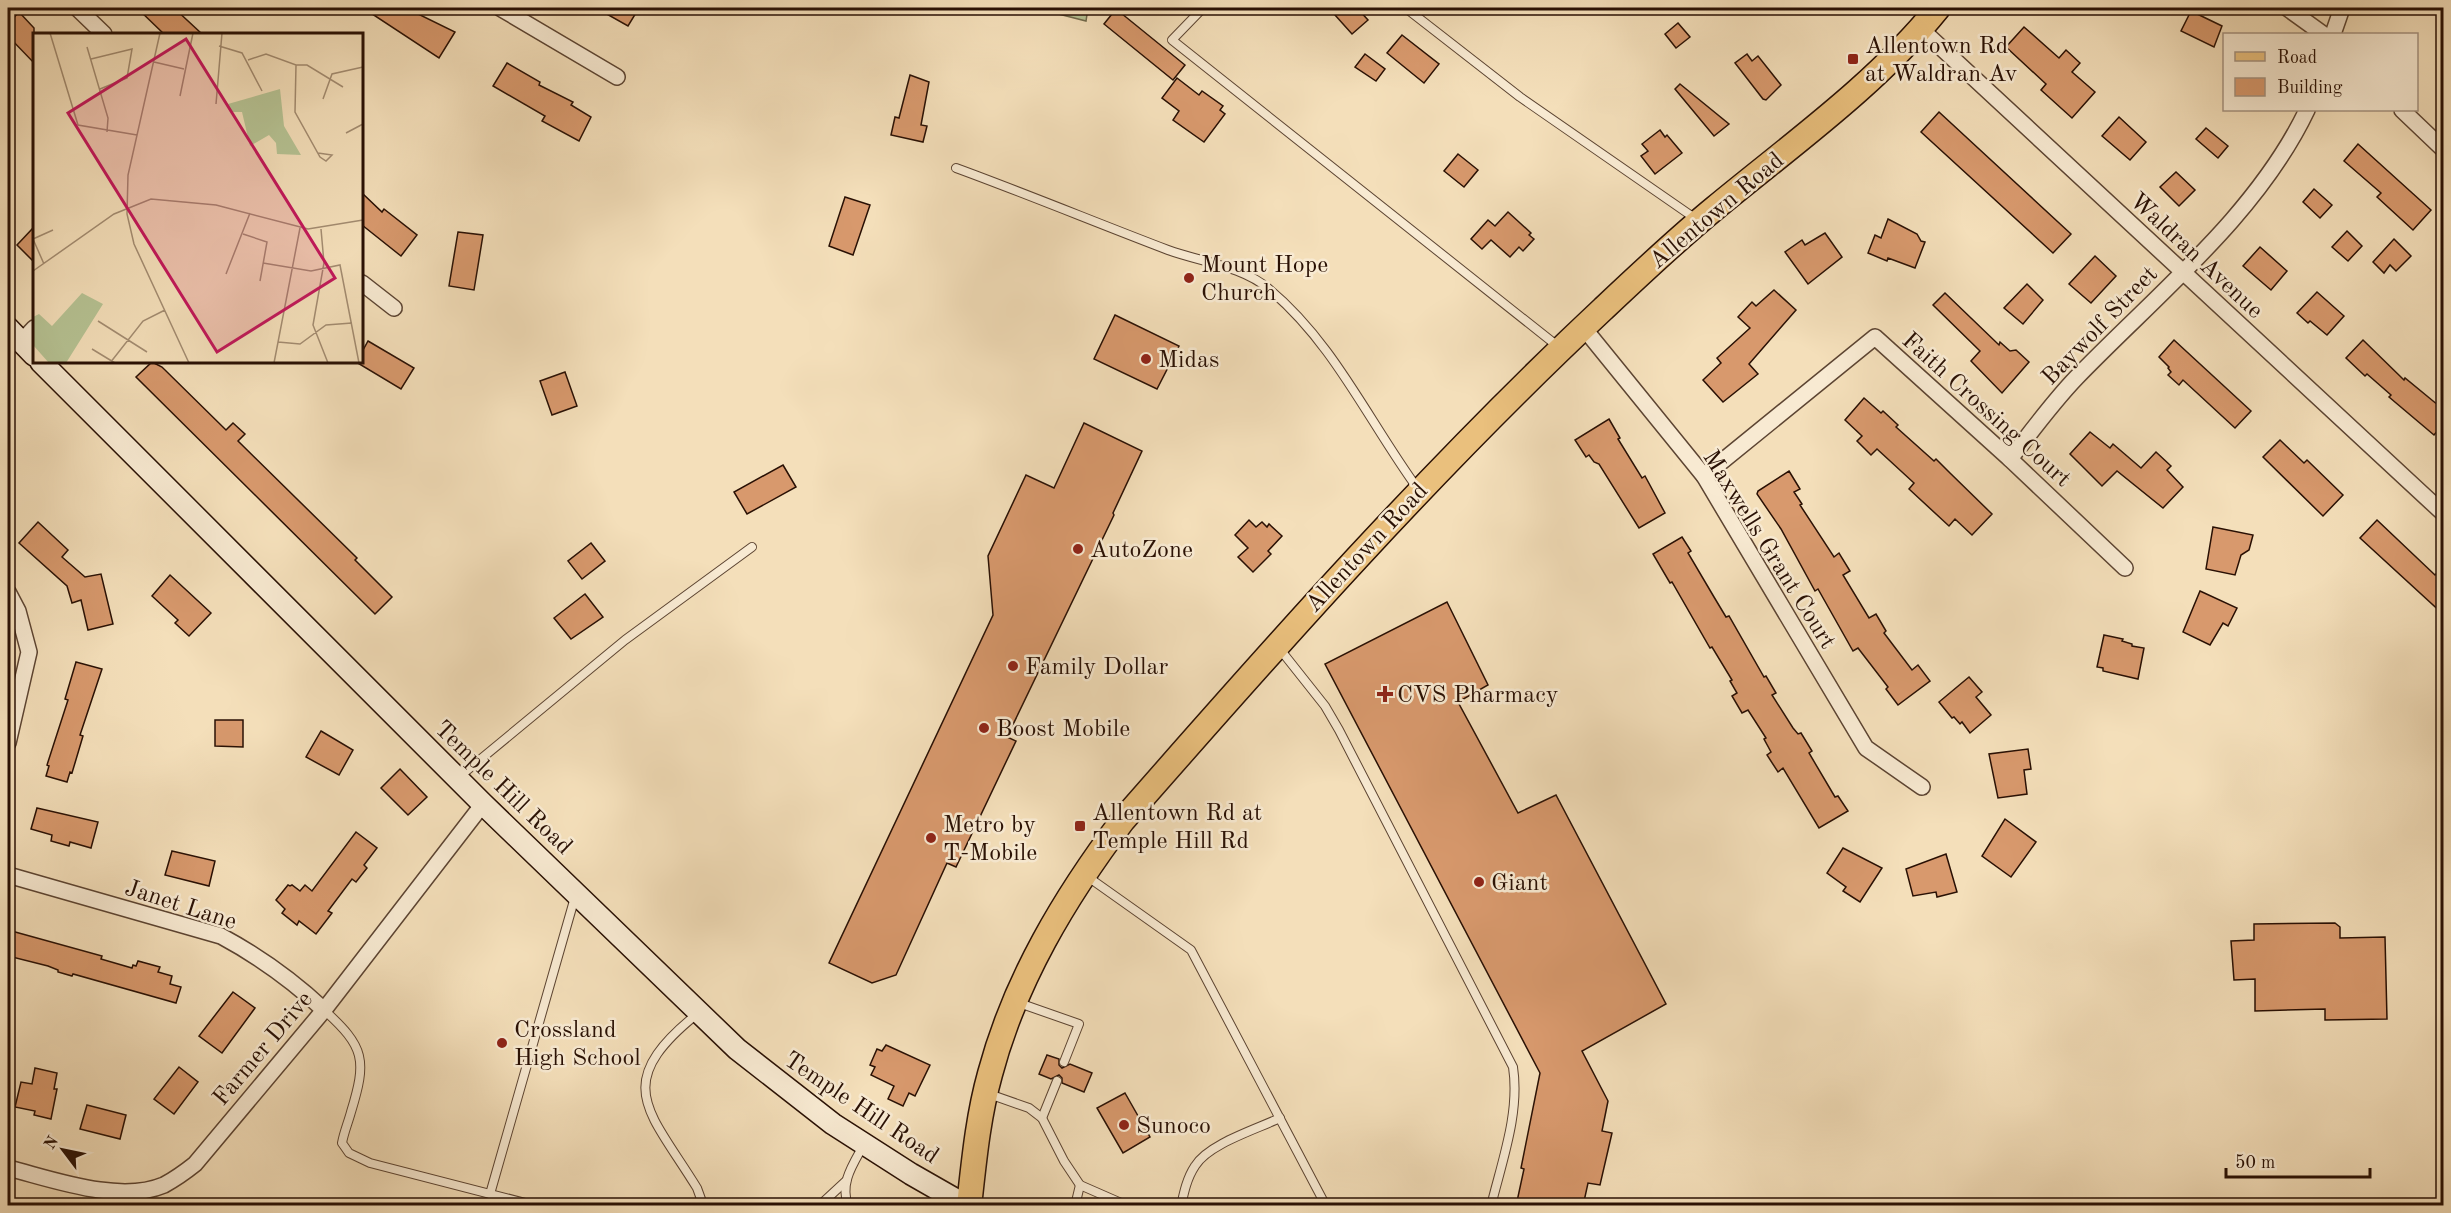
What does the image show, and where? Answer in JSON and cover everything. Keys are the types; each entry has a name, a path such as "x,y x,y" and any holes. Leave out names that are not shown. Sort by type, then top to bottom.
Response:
{"main road":[{"name":"Allentown Road","path":"968,1206 976,1138 985,1093 1004,1028 1039,948 1084,874 1123,820 1276,645 1419,490 1583,327 1700,221 1816,126 1921,29 1938,8"},
{"name":"Temple Hill Road","path":"42,363 483,804 737,1049 833,1124 968,1206"}],"street":[{"path":"76,8 103,33"},
{"path":"500,8 617,76"},
{"path":"2287,8 2322,33"},
{"path":"2333,33 2342,8"},
{"name":"Waldran Avenue","path":"1921,29 2444,514"},
{"name":"Baywolf Street","path":"2010,459 2074,379 2182,272 2239,211 2290,143 2306,111"},
{"path":"2403,111 2444,150"},
{"path":"363,285 394,308"},
{"name":"Maxwells Grant Court","path":"1583,327 1704,476 1866,748 1922,787"},
{"name":"Faith Crossing Court","path":"1704,476 1875,337 2010,459 2125,568"},
{"path":"8,592 18,611 29,652 8,743"},
{"name":"Farmer Drive","path":"8,1168 89,1188 138,1191 162,1185 195,1164 324,1010 483,804"},
{"name":"Janet Lane","path":"8,875 221,936 291,979 324,1010"}],"lane":[{"path":"1203,8 1172,40 1561,349"},
{"path":"1407,9 1520,97 1700,221"},
{"path":"956,168 1169,250 1243,274 1268,288 1304,323 1328,352 1375,422 1393,455 1419,490"},
{"path":"457,778 625,640 752,547"},
{"path":"1276,645 1325,706 1339,730 1513,1067 1516,1087 1513,1113 1491,1206"},
{"path":"1084,874 1191,950 1326,1206"},
{"path":"490,1194 576,893"},
{"path":"1015,1001 1079,1024 1064,1062"},
{"path":"324,1010 351,1037 362,1061 342,1143 350,1153 370,1163 537,1206"},
{"path":"699,1013 678,1029 659,1050 648,1070 644,1089 651,1112 697,1188 701,1206"},
{"path":"1042,1118 1057,1081"},
{"path":"985,1093 1029,1108 1042,1118 1064,1161 1080,1185 1128,1206"},
{"path":"1180,1206 1188,1178 1196,1164 1210,1151 1280,1118"},
{"path":"848,1206 844,1195 846,1176 864,1144"},
{"path":"819,1206 846,1181"},
{"path":"1075,1206 1080,1185"}],"green space":[{"path":"1035,8 1088,8 1086,21"}],"building":[{"path":"137,8 174,8 201,33 163,33"},
{"path":"363,8 406,8 455,32 439,58"},
{"path":"596,8 639,8 628,26"},
{"path":"1342,8 1357,8 1368,20 1352,34 1335,15"},
{"path":"1116,9 1185,65 1173,80 1104,24"},
{"path":"2191,11 2222,26 2214,47 2181,31"},
{"path":"19,12 34,28 33,62 8,36 8,24"},
{"path":"1678,23 1690,37 1676,48 1665,34"},
{"path":"2024,27 2059,58 2066,50 2080,63 2072,72 2095,92 2072,118 2041,90 2046,84 2006,47"},
{"path":"1402,35 1439,64 1424,83 1387,53"},
{"path":"1365,54 1385,69 1376,81 1355,67"},
{"path":"1747,54 1752,61 1758,56 1781,85 1766,100 1735,63"},
{"path":"507,63 540,82 539,85 573,102 571,105 591,117 579,141 542,121 545,116 493,86"},
{"path":"910,75 929,82 921,125 927,126 923,142 891,135 895,117 899,118"},
{"path":"1177,78 1199,95 1202,91 1223,106 1220,110 1225,114 1204,142 1173,120 1179,111 1162,98"},
{"path":"1680,84 1729,124 1714,136 1675,89"},
{"path":"1939,112 2071,234 2053,253 1921,132"},
{"path":"2119,117 2146,142 2130,160 2102,136"},
{"path":"2206,128 2228,146 2218,158 2196,139"},
{"path":"1660,130 1682,153 1655,174 1641,156 1648,151 1642,144"},
{"path":"2358,144 2431,210 2413,230 2377,197 2381,193 2344,161"},
{"path":"1458,154 1478,170 1464,187 1444,171"},
{"path":"2176,172 2195,190 2179,206 2160,187"},
{"path":"2314,189 2332,205 2320,218 2303,202"},
{"path":"363,194 382,212 384,209 417,235 401,256 363,226"},
{"path":"845,197 870,205 853,255 829,246"},
{"path":"1508,212 1531,233 1529,235 1534,239 1523,251 1519,247 1510,257 1491,240 1482,249 1471,239 1488,220 1495,226"},
{"path":"1888,219 1917,234 1921,241 1925,242 1915,268 1888,258 1887,261 1868,253 1875,235 1881,238"},
{"path":"33,228 33,261 17,245"},
{"path":"2347,231 2362,246 2348,261 2332,247"},
{"path":"458,232 483,235 474,290 449,286"},
{"path":"1825,233 1842,257 1808,284 1785,252 1802,240 1805,245"},
{"path":"2394,239 2411,256 2396,271 2390,265 2384,273 2373,262"},
{"path":"2260,247 2287,271 2271,290 2243,266"},
{"path":"2095,256 2116,276 2091,303 2069,284"},
{"path":"2027,284 2043,300 2023,324 2004,308"},
{"path":"1774,290 1796,310 1749,364 1758,374 1723,402 1703,380 1721,363 1717,358 1750,328 1738,317 1752,302 1756,306"},
{"path":"2317,292 2344,316 2327,335 2297,313"},
{"path":"1945,293 1999,345 2000,342 2010,351 2016,350 2029,362 2002,393 1971,361 1980,351 1933,305"},
{"path":"1115,315 1179,346 1157,389 1094,359"},
{"path":"2174,340 2251,411 2235,428 2183,380 2179,385 2168,375 2171,372 2169,367 2159,357"},
{"path":"2363,340 2404,380 2405,378 2444,410 2444,423 2434,435 2346,358"},
{"path":"368,341 414,368 401,389 358,363 363,363 363,350"},
{"path":"151,363 154,363 162,367 226,430 233,423 245,434 238,441 357,558 355,560 392,597 375,614 136,377"},
{"path":"565,372 577,406 552,415 540,381"},
{"path":"1864,398 1881,413 1883,411 1898,425 1896,427 1934,461 1936,459 1992,514 1972,535 1955,519 1949,526 1909,489 1914,483 1877,449 1871,455 1857,441 1862,436 1845,420"},
{"path":"1609,419 1620,438 1618,439 1642,478 1645,476 1665,513 1639,528 1599,464 1594,462 1589,455 1586,457 1575,440"},
{"path":"1084,423 1142,451 1114,515 1007,737 1016,741 956,867 947,863 896,975 872,983 829,963 993,615 988,556 1026,475 1054,488"},
{"path":"2090,432 2110,448 2113,444 2141,468 2156,452 2171,466 2167,470 2183,487 2163,508 2117,471 2102,486 2070,454"},
{"path":"2280,440 2304,463 2307,460 2343,495 2323,516 2263,457"},
{"path":"783,465 796,487 747,514 734,492"},
{"path":"1789,471 1800,489 1794,492 1802,504 1800,505 1834,557 1839,553 1850,571 1843,575 1869,618 1876,614 1886,631 1884,633 1912,670 1918,665 1930,681 1898,705 1886,689 1888,687 1858,648 1853,651 1818,589 1815,591 1781,529 1757,494 1758,491"},
{"path":"1249,520 1256,527 1262,522 1267,527 1269,524 1282,536 1268,551 1271,554 1253,572 1238,557 1248,548 1235,535"},
{"path":"2377,520 2435,575 2444,566 2444,615 2360,538"},
{"path":"38,522 68,550 62,557 85,577 101,574 113,624 88,630 81,600 72,603 67,586 19,543"},
{"path":"2213,527 2253,535 2249,550 2241,555 2235,575 2206,569"},
{"path":"1682,537 1691,551 1688,553 1726,617 1729,616 1764,677 1766,676 1776,693 1772,695 1793,728 1798,734 1801,733 1812,751 1809,753 1835,797 1838,796 1848,811 1819,828 1783,768 1778,772 1767,755 1771,752 1764,739 1766,738 1748,710 1742,713 1732,696 1737,693 1730,681 1732,680 1653,554"},
{"path":"591,543 605,561 582,579 568,561"},
{"path":"170,575 211,613 189,636 175,623 178,620 152,596"},
{"path":"2200,591 2237,608 2228,626 2223,623 2210,645 2183,632"},
{"path":"585,594 603,617 571,639 554,618"},
{"path":"1447,602 1488,685 1458,702 1518,813 1556,795 1666,1004 1582,1051 1608,1101 1602,1131 1612,1133 1600,1185 1588,1183 1583,1206 1516,1206 1524,1169 1521,1168 1540,1073 1325,664"},
{"path":"2104,635 2123,639 2122,641 2132,646 2144,648 2138,679 2103,671 2103,668 2097,667"},
{"path":"76,662 102,669 80,735 83,736 72,773 70,772 67,782 46,776 49,766 47,765 68,700 65,699"},
{"path":"1969,677 1982,692 1976,697 1991,715 1970,733 1962,722 1960,724 1954,717 1952,718 1939,702"},
{"path":"215,720 243,720 243,747 215,746"},
{"path":"321,731 353,750 339,775 306,757"},
{"path":"2028,749 2031,769 2024,770 2027,794 1998,798 1989,754"},
{"path":"400,769 427,797 408,815 381,788"},
{"path":"37,808 98,822 91,848 70,842 69,846 51,841 52,835 31,829"},
{"path":"2005,819 2036,842 2011,877 1982,856"},
{"path":"356,832 377,848 364,865 367,868 356,882 352,879 328,911 332,913 316,934 299,921 297,925 282,913 285,909 276,900 288,885 300,891 305,885 312,891"},
{"path":"1843,848 1882,868 1860,902 1843,891 1846,887 1827,873"},
{"path":"172,851 215,861 209,886 165,875"},
{"path":"1946,854 1957,892 1937,897 1936,892 1913,896 1906,869"},
{"path":"2335,923 2340,927 2340,938 2385,937 2387,1019 2325,1020 2325,1009 2255,1011 2255,979 2234,980 2231,941 2254,940 2254,924"},
{"path":"8,930 102,956 101,959 132,968 138,961 160,967 158,972 172,976 170,984 181,987 176,1003 73,974 72,976 48,966 8,956"},
{"path":"233,992 255,1008 222,1053 199,1036"},
{"path":"886,1045 930,1065 915,1096 909,1093 903,1106 888,1099 894,1086 871,1075 875,1067 870,1065 877,1049 882,1051"},
{"path":"1047,1055 1059,1059 1059,1065 1062,1068 1070,1064 1092,1073 1084,1092 1062,1083 1059,1075 1051,1079 1039,1074"},
{"path":"179,1067 198,1082 174,1114 154,1099"},
{"path":"35,1068 57,1073 54,1089 57,1089 51,1119 34,1115 35,1111 15,1107 21,1082 32,1084"},
{"path":"1125,1093 1150,1137 1123,1153 1097,1108"},
{"path":"87,1105 126,1115 120,1139 80,1129"}],"place":[{"name":"Allentown Rd at Waldran Av","path":"1853,59"},
{"name":"Mount Hope Church","path":"1189,278"},
{"name":"Midas","path":"1146,359"},
{"name":"AutoZone","path":"1078,549"},
{"name":"Family Dollar","path":"1013,666"},
{"name":"CVS Pharmacy","path":"1385,694"},
{"name":"Boost Mobile","path":"984,728"},
{"name":"Allentown Rd at Temple Hill Rd","path":"1080,826"},
{"name":"Metro by T-Mobile","path":"931,838"},
{"name":"Giant","path":"1479,882"},
{"name":"Crossland High School","path":"502,1043"},
{"name":"Sunoco","path":"1124,1125"}]}
